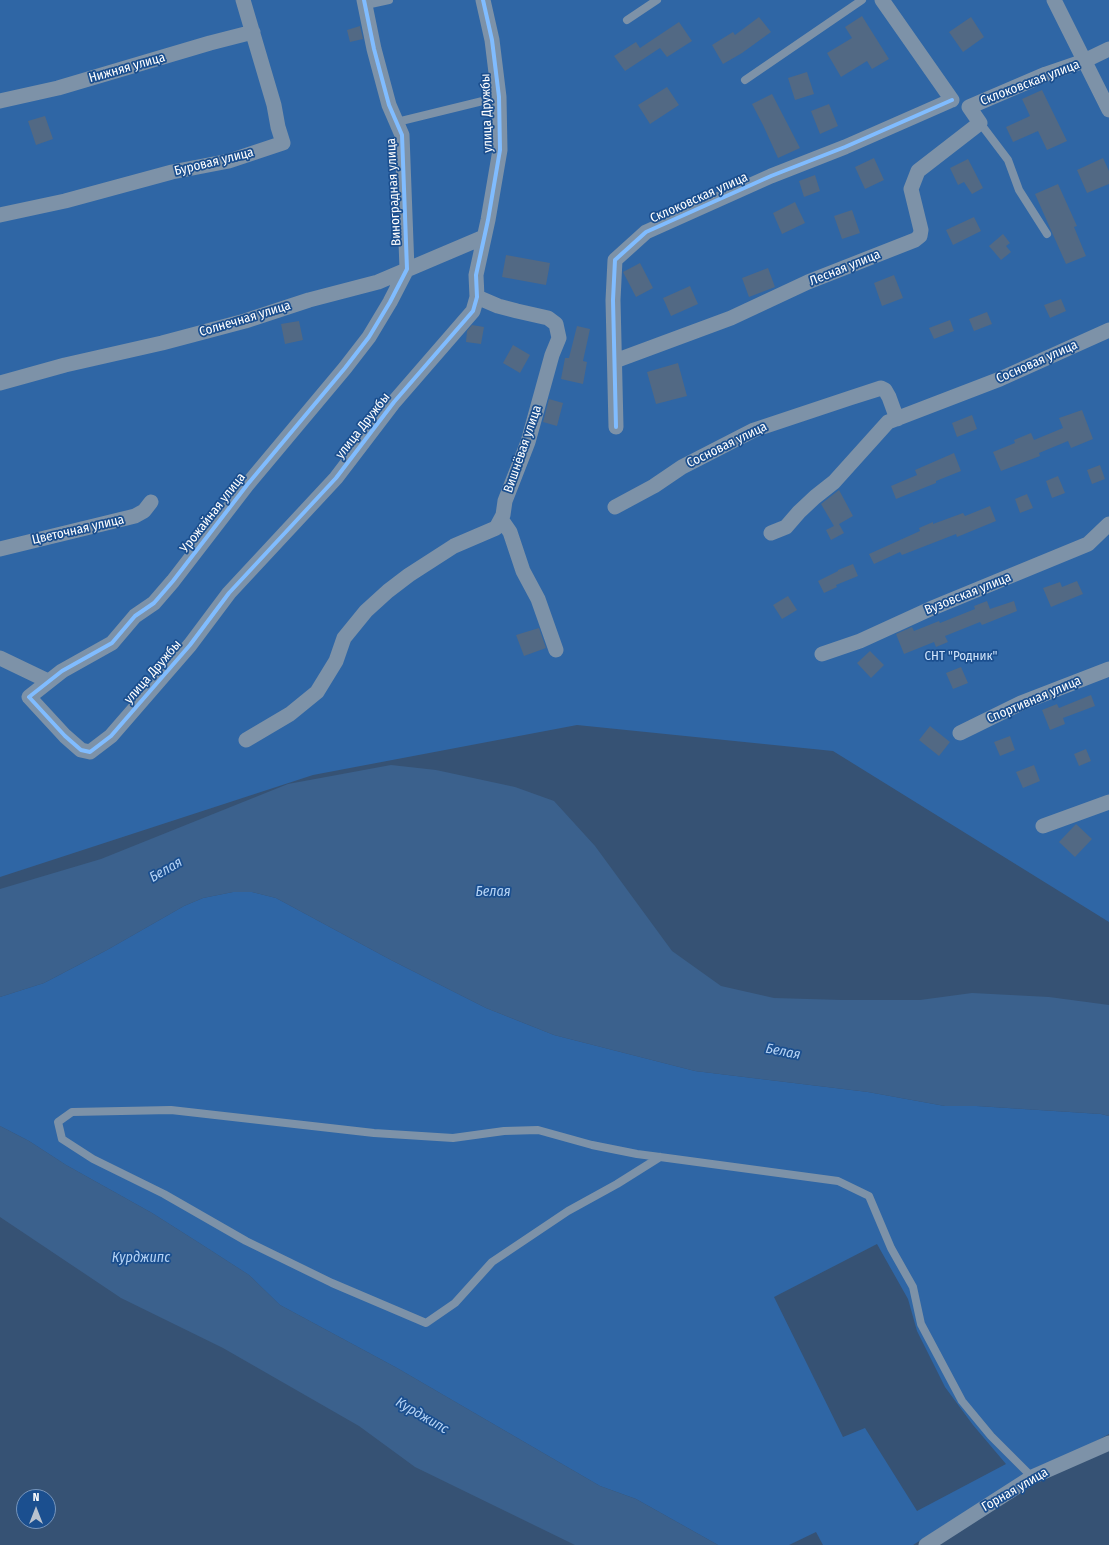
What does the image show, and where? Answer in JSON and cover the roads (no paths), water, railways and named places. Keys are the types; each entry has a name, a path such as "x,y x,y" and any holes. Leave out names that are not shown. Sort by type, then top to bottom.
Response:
{"street":[{"name":"Буровая улица","path":"0,216 65,201 172,172 229,161 283,143 274,105 243,0"},
{"name":"улица Дружбы","path":"29,697 81,750 90,752 111,736 190,645 229,593 336,478 394,402 473,311 478,296 476,275 500,150 499,97 492,40 483,0"},
{"path":"882,0 952,100 969,107 980,123"},
{"path":"1054,0 1084,61 1109,49"},
{"name":"Виноградная улица","path":"365,3 374,49 387,98 402,135 407,269"},
{"name":"Нижняя улица","path":"0,101 65,86 210,43 253,32"},
{"name":"Склоковская улица","path":"969,107 1046,74 1084,61 1109,110"},
{"name":"Склоковская улица","path":"616,426 613,300 615,260 646,232 771,176 952,100"},
{"name":"Лесная улица","path":"615,361 731,318 808,282 915,240 920,236 921,230 910,189 918,171 980,123"},
{"name":"Солнечная улица","path":"0,383 66,365 162,343 245,321 308,300 378,282 484,238"},
{"name":"Урожайная улица","path":"29,697 62,671 112,643 135,616 154,602 173,582 247,485 346,368 369,337 390,302 407,269"},
{"name":"Вишнёвая улица","path":"478,296 498,306 548,318 556,324 559,338 552,355 528,442 505,501 501,519"},
{"name":"Сосновая улица","path":"771,533 786,527 815,497 834,482 888,422 1000,379 1109,330"},
{"name":"Сосновая улица","path":"615,507 654,486 682,467 754,430 881,388 885,390 889,397 897,418"},
{"name":"Цветочная улица","path":"0,549 135,516 144,511 151,502"},
{"path":"246,740 290,714 317,692 336,661 344,638 366,611 388,591 409,575 454,546 496,528 501,519 510,532 523,571 538,599 556,650"},
{"name":"Вузовская улица","path":"822,654 860,640 930,609 1088,544 1109,524"},
{"path":"0,658 48,681"},
{"name":"Спортивная улица","path":"960,733 1021,703 1109,669"},
{"path":"1043,826 1109,802"},
{"name":"Горная улица","path":"926,1545 1032,1477 1109,1443"}],"lane":[{"name":"Виноградная улица","path":"365,3 389,0"},
{"path":"627,20 657,0"},
{"path":"745,80 862,0"},
{"name":"Виноградная улица","path":"397,122 499,97"},
{"path":"980,123 1008,160 1019,190 1047,234"},
{"path":"660,1157 617,1184 568,1211 492,1262 455,1303 426,1323 332,1283 246,1241 164,1194 93,1159 62,1139 58,1122 72,1112 171,1110 374,1133 453,1138 504,1131 538,1130 592,1145 660,1157 838,1181 870,1196 891,1248 913,1287 921,1324 962,1401 991,1436 1032,1477"}],"water":[{"name":"Белая","path":"391,765 436,770 515,787 554,801 595,846 672,951 721,986 774,998 920,1000 972,993 1049,997 1109,1005 1109,1116 1101,1114 977,1106 945,1106 868,1092 695,1071 554,1035 486,1008 391,960 276,898 252,892 233,892 203,898 184,906 107,950 44,983 0,997 0,889 101,859 288,784"},
{"name":"Курджипс","path":"0,1126 29,1141 66,1165 152,1213 204,1246 249,1275 280,1305 397,1368 600,1486 636,1499 718,1545 575,1545 415,1467 359,1426 223,1348 121,1298 0,1217"}],"park label":[{"name":"СНТ \"Родник\"","path":"961,656"}]}
